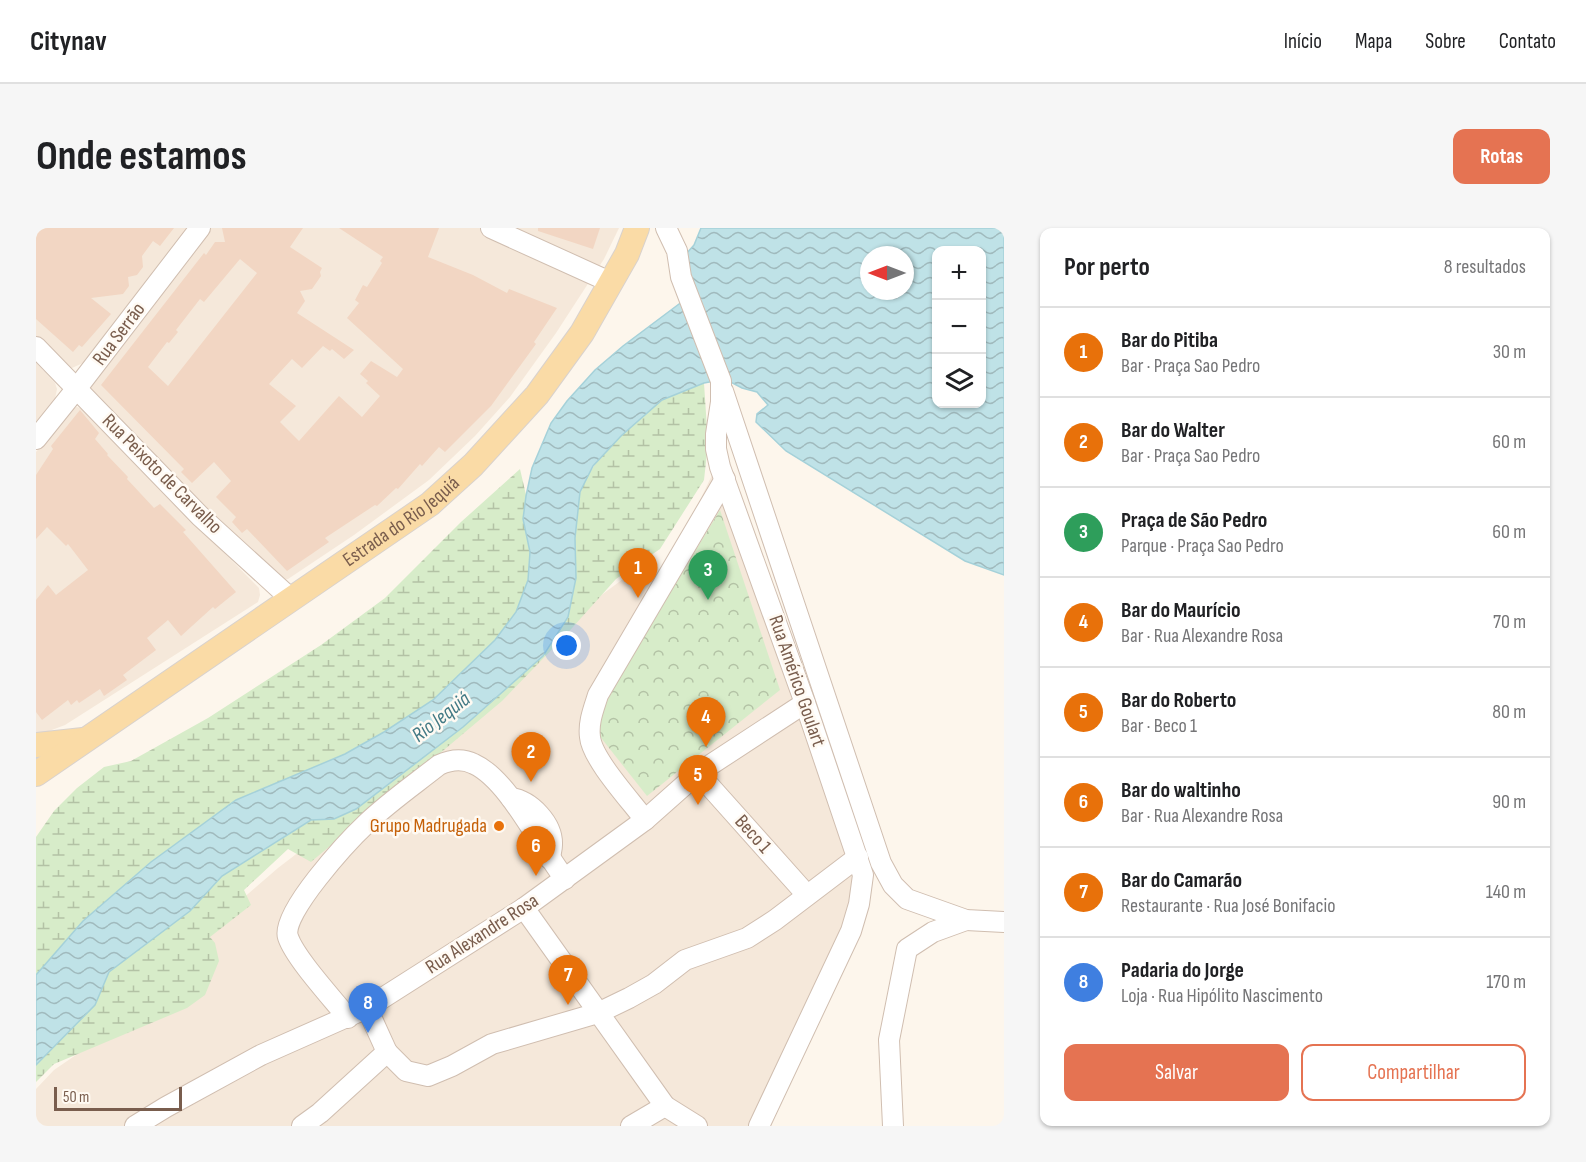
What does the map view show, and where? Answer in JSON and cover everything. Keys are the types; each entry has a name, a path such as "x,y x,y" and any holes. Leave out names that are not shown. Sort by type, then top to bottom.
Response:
{"main road":[{"name":"Estrada do Rio Jequiá","path":"36,774 290,598 385,536 430,504 473,465 500,437 551,376 582,333 627,254 638,228"},
{"name":"Estrada do Rio Jequiá","path":"36,745 89,739"}],"street":[{"name":"Rua Serrão","path":"36,439 200,228"},
{"path":"491,228 610,282"},
{"name":"Rua Américo Goulart","path":"666,228 677,251 681,277 722,385 716,449 725,479 805,703 863,875 860,904 851,931 759,1126"},
{"name":"Rua Peixoto de Carvalho","path":"36,346 200,516 290,598"},
{"path":"722,385 881,863 893,885 907,899 966,920 1004,922"},
{"path":"645,820 598,758 590,739 591,716 598,695 725,479"},
{"name":"Rua Alexandre Rosa","path":"135,1126 261,1055 367,1008 524,908 645,820 698,773 805,703"},
{"path":"348,1018 294,951 287,935 287,924 330,862 368,822 439,765 448,761 464,761 474,764 488,774 512,798 565,879"},
{"name":"Beco 1","path":"698,773 807,895"},
{"path":"367,1008 387,1052 406,1071 428,1076 492,1044 598,1013 654,984 685,960 747,938 775,920 858,857"},
{"path":"524,908 665,1106 697,1126"},
{"path":"893,1126 889,1040 907,949 933,932 966,920"},
{"path":"302,1126 320,1113 387,1052"},
{"path":"631,1126 665,1106"}],"shaded area":[{"path":"36,228 189,228 83,363 72,368 61,363 36,337"},
{"path":"208,228 619,228 604,259 556,333 510,397 475,436 429,480 354,535 288,579 282,580 271,575 90,390"},
{"path":"36,363 55,383 57,389 55,399 36,423"},
{"path":"73,408 82,409 259,588 260,595 258,602 65,725 36,736 36,452"},
{"path":"722,454 858,871 852,907 756,1126 36,1126 36,1089 54,1070 108,1033 204,932 278,868 429,752 532,665 592,602 646,562 661,570 683,536"}],"green space":[{"path":"704,383 708,444 704,480 660,549 616,579 502,701 311,862 288,849 244,890 251,905 210,937 215,943 219,961 205,995 187,1008 54,1064 36,1082 36,1055 103,968 217,871 309,813 576,578 575,533 578,499 595,465 615,440 661,400 676,392"},
{"path":"520,469 539,551 524,617 439,708 36,989 36,837 54,811 77,788 104,767 131,761 208,718 321,645 385,598 461,522"},
{"path":"720,510 780,690 647,796 598,734 600,709"}],"water":[{"name":"Rio Jequiá","path":"701,228 1004,228 1004,575 965,561 786,451 756,422 757,414 768,405 757,392 742,388 725,379 704,383 662,400 621,436 593,466 580,492 575,538 576,578 568,617 543,656 463,727 356,809 334,819 311,820 222,876 190,911 109,972 95,1005 36,1065 36,975 83,921 151,862 236,800 345,754 433,700 495,640 516,612 528,580 530,552 523,519 526,496 532,468 551,423 595,370 695,292 686,263 686,254 694,245"}],"building":[{"path":"41,228 174,228 160,246 153,241 142,256 143,267 137,275 128,277 129,286 123,294 91,298 111,314 82,347 79,345 73,352 36,319 36,234"},
{"path":"222,228 303,228 290,247 322,268 321,276 312,289 300,291 305,301 297,313 354,350 344,359 332,349 330,351 323,346 302,368 292,359 269,384 296,406 280,422 299,441 339,396 362,417 380,396 360,374 371,361 397,377 403,369 347,318 359,303 355,300 363,285 367,287 382,263 380,261 383,257 339,228 439,228 428,257 473,275 507,293 509,289 557,308 534,342 536,344 491,406 445,452 439,447 398,489 396,488 377,506 375,505 325,538 329,542 287,571 247,529 242,533 232,522 236,517 216,497 231,481 214,462 192,483 181,472 184,469 101,385 204,253 206,255 215,242 225,242","holes":["240,259 257,273 168,386 148,367 167,342 169,343 178,332 176,330 200,299 204,302"]},
{"path":"538,228 600,228 593,249 538,231"},
{"path":"80,410 99,433 95,439 128,477 127,479 154,508 160,504 186,530 183,532 236,592 215,609 213,607 181,636 168,620 147,638 156,650 123,675 127,680 104,696 100,689 79,703 77,700 71,705 68,700 42,720 36,712 36,600 48,585 56,595 88,570 68,544 66,546 47,527 36,539 36,475 53,449 51,446"}],"place":[{"name":"Bar do Pitiba","path":"638,598"},
{"name":"Praça de São Pedro","path":"708,600"},
{"name":"Bar do Maurício","path":"706,747"},
{"name":"Bar do Walter","path":"531,782"},
{"name":"Bar do Roberto","path":"698,805"},
{"name":"Grupo Madrugada","path":"499,826"},
{"name":"Bar do waltinho","path":"536,876"},
{"name":"Bar do Camarão","path":"568,1005"},
{"name":"Padaria do Jorge","path":"368,1033"}]}
